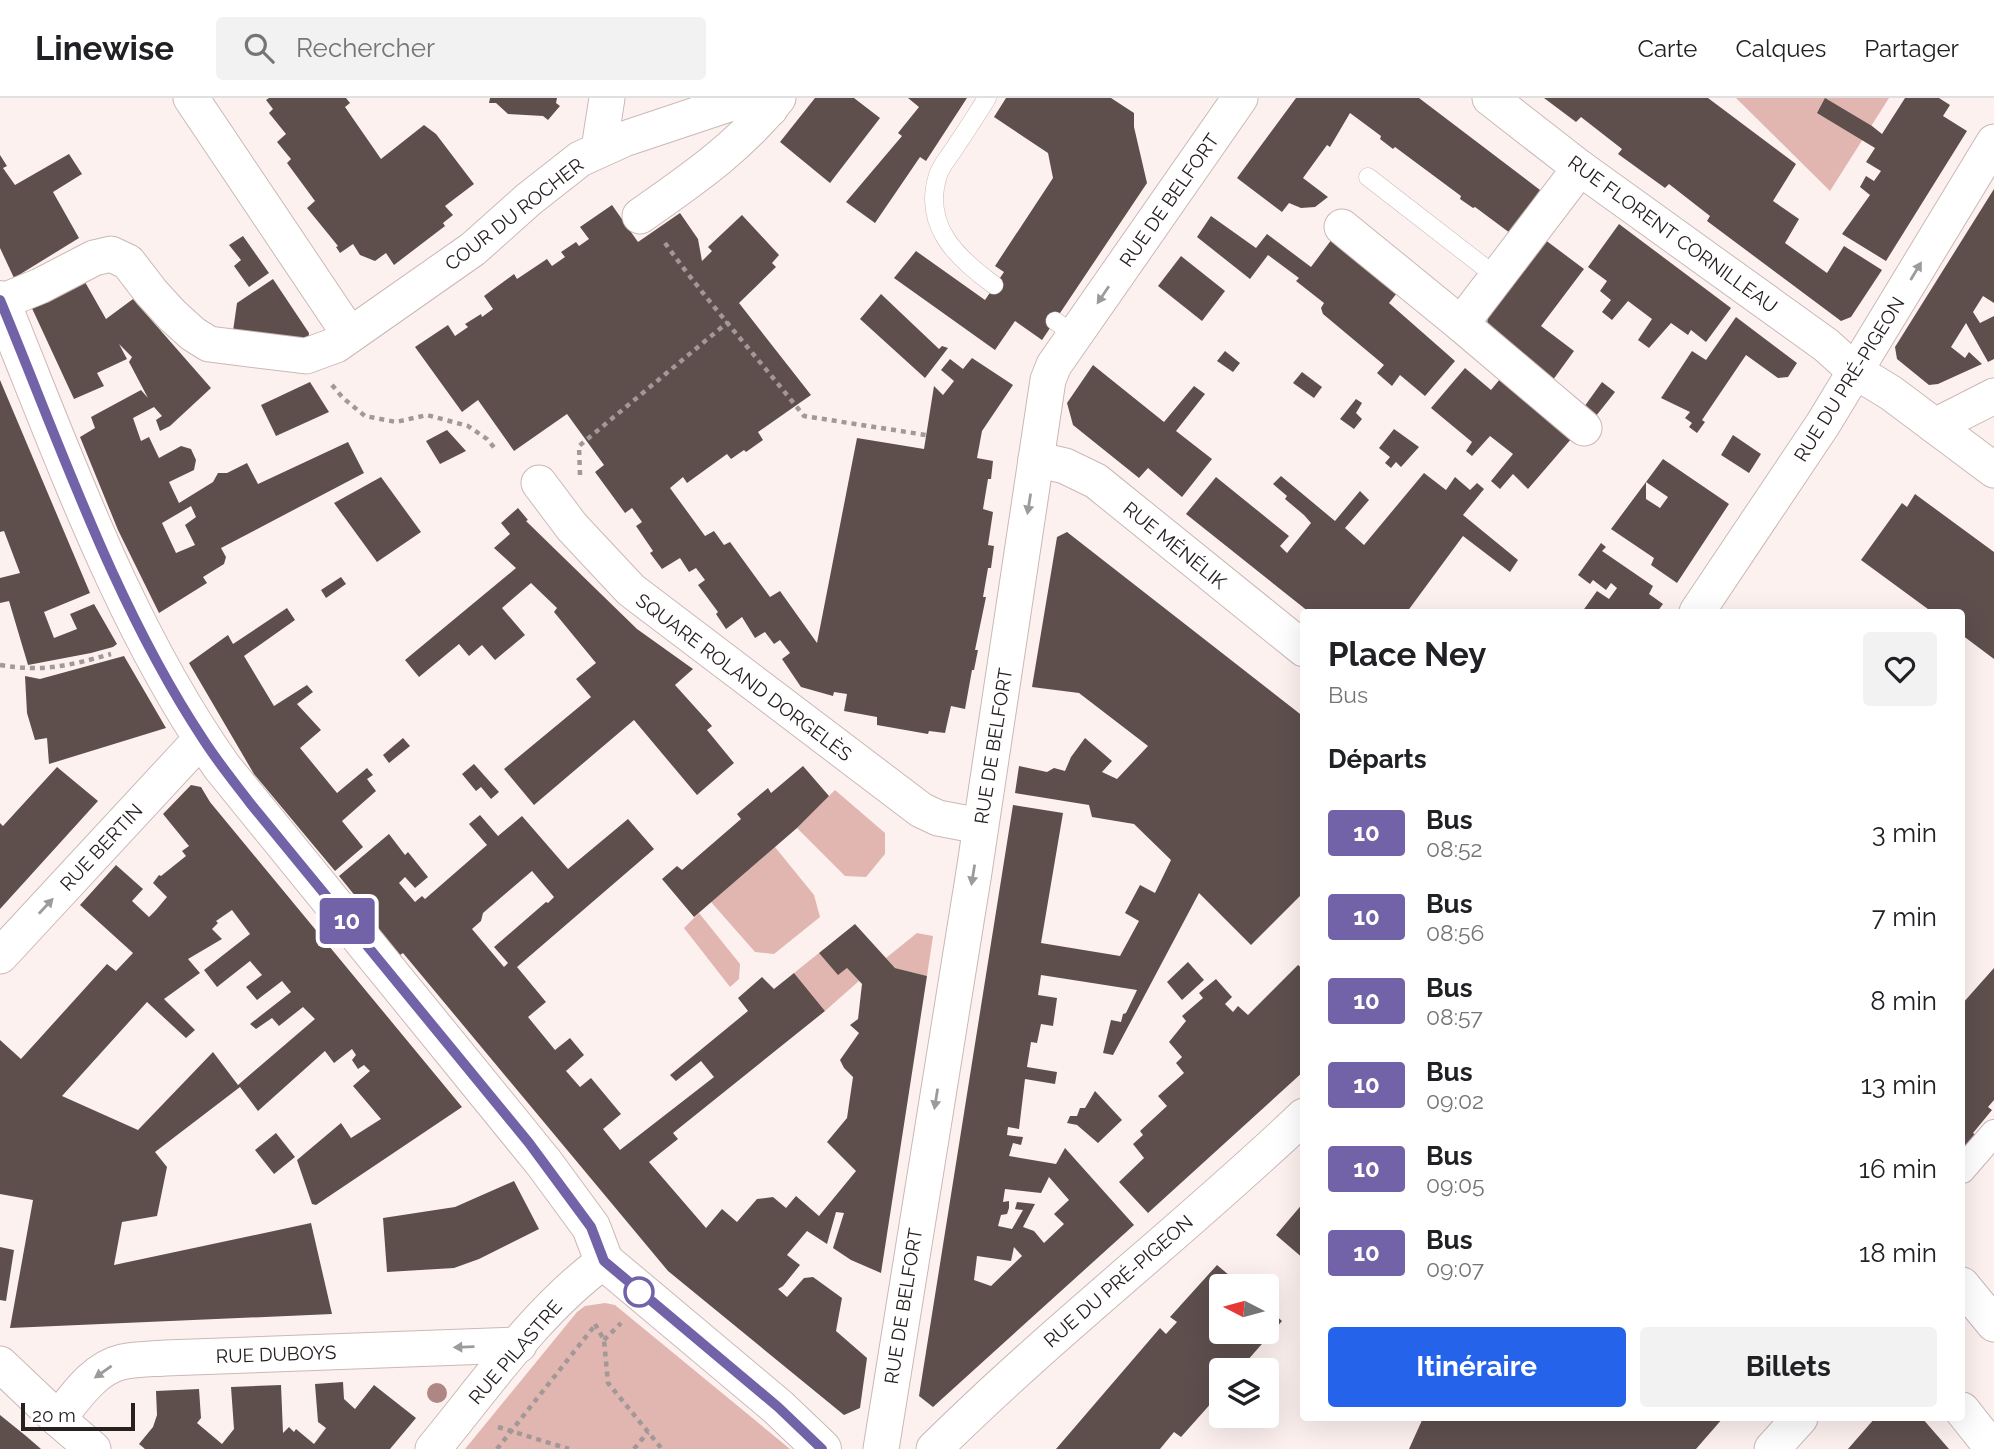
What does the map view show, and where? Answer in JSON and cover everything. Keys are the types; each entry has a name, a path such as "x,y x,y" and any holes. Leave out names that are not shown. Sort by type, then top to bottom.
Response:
{"street":[{"path":"191,98 349,335"},
{"path":"599,149 607,98"},
{"name":"RUE DE BELFORT","path":"881,1449 1048,380 1065,328 1240,98"},
{"name":"RUE FLORENT CORNILLEAU","path":"1490,98 1580,168 1826,345 1855,371 1891,393 1994,470"},
{"name":"COUR DU ROCHER","path":"0,301 40,286 94,258 111,254 128,262 150,292 172,315 209,344 306,356 325,351 473,249 580,159 662,125 738,101 774,103"},
{"path":"652,228 707,168 741,141 774,103"},
{"name":"RUE DU PRÉ-PIGEON","path":"1699,609 1855,371 1994,142"},
{"path":"1461,324 1580,168"},
{"path":"1342,227 1584,428"},
{"path":"0,301 11,360 146,638 202,738 250,803 544,1163 591,1227 604,1261 778,1407 822,1449"},
{"path":"1935,426 1994,396"},
{"name":"RUE MÉNÉLIK","path":"1036,459 1065,466 1096,481 1300,646"},
{"name":"SQUARE ROLAND DORGELÈS","path":"539,483 572,527 631,590 922,810 938,818 980,827"},
{"name":"RUE BERTIN","path":"0,956 202,738"},
{"name":"RUE DU PRÉ-PIGEON","path":"934,1449 1069,1322 1300,1120"},
{"path":"1965,1167 1994,1133"},
{"name":"RUE PILASTRE","path":"433,1449 519,1345 577,1281 604,1261"},
{"path":"1965,1290 1994,1324"},
{"name":"RUE DUBOYS","path":"58,1419 87,1384 105,1368 121,1362 165,1358 519,1345"},
{"path":"0,1364 93,1449"},
{"path":"1965,1414 1993,1449"},
{"path":"1772,1449 1797,1421"}],"lane":[{"path":"987,98 939,173 934,208 941,231 953,248 968,266 995,285"},
{"path":"1368,177 1497,278"}],"path":[{"path":"652,228 693,283 729,322 804,416 926,435"},
{"path":"579,446 729,322"},
{"path":"327,379 365,416 396,422 426,415 468,426 498,450"},
{"path":"0,665 46,670 122,651"},
{"path":"591,1315 604,1340 608,1383 662,1449"},
{"path":"604,1340 623,1321"},
{"path":"499,1448 596,1324"},
{"path":"499,1448 491,1425 569,1449"},
{"path":"634,1449 648,1432"}],"shaded area":[{"path":"1736,98 1889,98 1830,191"},
{"path":"835,790 885,833 885,854 866,877 845,876 797,828"},
{"path":"775,847 814,895 820,917 774,954 755,952 711,902"},
{"path":"699,913 740,964 739,979 730,987 684,928"},
{"path":"917,933 933,936 927,976 895,968 886,958"},
{"path":"819,953 838,974 847,968 859,981 825,1011 794,973"},
{"path":"605,1303 615,1305 790,1449 465,1449 577,1312 585,1306"}],"building":[{"path":"346,98 350,103 345,107 381,159 424,125 436,134 474,184 445,206 453,215 443,223 445,226 394,265 386,253 375,261 360,255 353,244 340,253 336,247 338,246 307,208 315,201 287,163 291,159 277,142 286,134 269,113 273,109 266,100"},
{"path":"490,98 557,98 556,103 560,106 548,120 543,116 508,114 496,103 489,103"},
{"path":"815,98 854,98 880,118 830,183 780,142"},
{"path":"908,98 967,98 926,161 920,157 875,223 846,202 902,136 898,133 919,107"},
{"path":"1006,98 1111,98 1134,113 1134,127 1147,183 1042,340 1015,321 995,350 894,278 916,251 985,300 1004,272 995,266 1053,178 1048,153 994,117"},
{"path":"1296,98 1419,98 1540,190 1510,233 1460,199 1461,196 1395,147 1393,149 1380,139 1381,136 1350,113 1330,147 1327,145 1303,178 1328,197 1315,207 1301,208 1289,203 1282,212 1237,178"},
{"path":"1544,98 1708,98 1796,164 1773,201 1799,219 1785,243 1827,273 1844,246 1882,270 1851,317 1841,321 1707,221 1710,216 1669,184 1665,188 1618,154 1622,149 1581,117 1576,122"},
{"path":"1825,98 1882,134 1905,98 1939,98 1950,105 1943,116 1967,131 1886,261 1842,234 1870,195 1860,187 1866,176 1874,181 1881,171 1866,162 1875,148 1817,113"},
{"path":"69,154 82,174 53,192 79,238 14,278 0,248 0,155 7,166 3,168 15,185"},
{"path":"1994,189 1994,303 1983,296 1973,312 1980,323 1994,316 1994,359 1988,362 1966,323 1951,347 1965,358 1969,352 1982,364 1938,384 1929,385 1897,359 1895,347"},
{"path":"612,205 638,242 680,213 698,239 702,261 712,251 708,247 742,215 779,255 772,263 776,267 739,303 811,395 758,432 763,440 746,452 744,450 731,459 727,454 687,483 683,477 670,488 705,536 714,531 724,545 730,542 770,597 780,591 817,643 857,438 924,449 934,386 943,395 954,381 941,370 950,359 963,369 972,358 1013,385 982,431 977,458 993,461 983,509 993,512 988,545 994,546 983,597 986,597 975,650 978,650 965,709 951,706 945,733 929,731 928,734 877,725 877,717 844,711 847,694 834,692 833,696 801,687 782,659 790,653 780,640 774,644 765,632 755,638 742,617 726,629 716,614 718,612 698,585 705,580 696,568 689,572 680,558 662,569 636,526 642,522 632,508 625,513 595,472 604,465 567,414 514,451 478,400 462,412 415,347 448,325 455,336 468,327 465,324 481,314 482,317 493,309 484,296 514,274 517,279 547,259 552,266 565,257 561,252 576,242 579,246 589,239 580,227"},
{"path":"1211,216 1256,248 1267,234 1311,267 1335,235 1397,293 1389,303 1455,361 1425,396 1400,375 1392,386 1377,373 1384,365 1323,314 1321,308 1324,303 1296,281 1299,278 1268,255 1250,279 1197,237"},
{"path":"1619,224 1731,308 1706,342 1691,330 1688,335 1671,323 1649,348 1638,340 1652,319 1628,301 1612,320 1602,312 1611,300 1600,291 1607,281 1588,267"},
{"path":"243,236 269,273 249,287 234,266 241,260 229,245"},
{"path":"1540,236 1584,269 1541,326 1574,351 1550,384 1487,331 1488,307"},
{"path":"1181,256 1225,291 1202,321 1158,286"},
{"path":"273,279 309,333 308,343 233,331 237,303"},
{"path":"85,282 106,319 133,299 211,388 170,426 160,431 156,420 162,416 154,407 133,418 141,441 149,437 159,458 181,446 191,449 196,460 194,470 169,482 179,503 213,482 218,473 227,473 247,463 258,484 348,442 364,473 221,548 226,557 224,564 203,577 207,583 159,613 118,530 80,437 95,428 91,417 141,390 148,398 129,362 132,357 119,344 127,359 97,373 104,386 74,399 30,304","holes":["191,506 196,517 185,525 195,545 176,553 162,523"]},
{"path":"881,294 939,349 942,346 948,348 925,378 860,319"},
{"path":"1736,317 1797,363 1788,377 1778,378 1746,355 1702,420 1705,422 1697,433 1689,427 1692,423 1685,418 1690,412 1661,398 1692,351 1706,360"},
{"path":"1225,351 1240,363 1233,372 1217,361"},
{"path":"1093,365 1164,422 1194,386 1205,394 1176,431 1212,459 1182,497 1148,468 1139,478 1073,425 1067,403"},
{"path":"1465,368 1491,390 1500,379 1572,438 1528,489 1513,474 1500,489 1491,481 1513,454 1490,436 1472,456 1466,451 1472,442 1431,408"},
{"path":"1302,372 1322,387 1314,398 1293,383"},
{"path":"0,380 90,593 44,612 54,638 77,629 70,614 94,604 117,644 113,647 28,665 9,601 0,603 0,578 20,573 4,531 0,532"},
{"path":"310,382 329,412 276,436 261,405"},
{"path":"1602,382 1615,392 1596,416 1584,407"},
{"path":"1356,399 1362,403 1356,413 1362,419 1354,429 1340,419"},
{"path":"1394,429 1419,447 1401,467 1396,462 1391,468 1385,463 1390,457 1379,448"},
{"path":"447,430 466,451 440,464 426,441"},
{"path":"1733,435 1761,454 1749,473 1721,455"},
{"path":"1663,459 1729,504 1677,583 1651,565 1654,558 1611,529","holes":["1646,482 1668,497 1660,508 1646,499"]},
{"path":"1424,473 1446,490 1455,477 1470,490 1477,483 1484,489 1463,515 1518,560 1510,572 1463,536 1409,609 1305,609 1186,514 1216,477 1289,536 1280,546 1287,553 1311,523 1273,484 1281,476 1335,521 1360,491 1369,500 1345,528 1364,545"},
{"path":"381,477 421,532 377,562 334,503"},
{"path":"1915,494 1994,552 1994,659 1965,637 1965,609 1928,609 1861,560 1902,503 1907,507"},
{"path":"518,508 528,520 526,521 637,629 693,669 675,685 712,726 707,730 734,763 697,795 634,720 534,805 504,769 591,697 576,679 596,663 554,612 557,608 531,583 502,608 525,635 495,660 482,645 469,656 459,644 419,677 405,660 516,568 494,548 510,534 501,523"},
{"path":"1067,532 1300,714 1300,896 1251,945 1199,893 1113,1055 1103,1053 1111,1020 1121,1022 1137,990 1041,975 1038,995 1057,998 1053,1026 1041,1024 1037,1043 1031,1042 1027,1067 1057,1072 1055,1084 1025,1079 1019,1129 1008,1127 1007,1135 1023,1137 1021,1145 1013,1143 1009,1156 1056,1164 1065,1148 1134,1225 933,1407 919,1396 1013,805 1063,813 1041,943 1120,956 1139,921 1125,913 1140,885 1155,893 1171,860 1134,824 1092,817 1089,805 1015,793 1019,766 1047,772 1054,768 1065,771 1071,757 1085,738 1112,761 1102,772 1117,779 1148,746 1079,693 1032,687 1057,537","holes":["1049,1177 1069,1200 1054,1214 1064,1224 1044,1243 1034,1231 1023,1227 1035,1204 1017,1202 1015,1209 1023,1210 1012,1229 998,1226 1001,1215 1007,1214 1009,1208 1009,1201 1003,1202 1005,1189 1041,1193","1014,1247 1022,1256 991,1286 974,1280 977,1256 1011,1261"]},
{"path":"1601,543 1606,547 1602,551 1653,586 1649,594 1663,604 1659,609 1584,609 1597,591 1609,599 1617,588 1611,583 1606,590 1593,580 1590,584 1578,575"},
{"path":"341,577 346,584 326,598 321,590"},
{"path":"287,608 295,620 244,656 274,706 307,685 313,692 297,704 321,730 300,748 337,793 367,768 373,775 367,779 376,791 342,821 363,847 335,871 254,774 189,663 228,635 233,644"},
{"path":"124,656 166,728 49,764 47,738 35,740 27,713 25,676 40,679"},
{"path":"403,738 410,746 389,763 383,755"},
{"path":"474,764 499,792 491,799 481,787 476,791 462,774"},
{"path":"803,766 829,796 797,828 694,917 662,879 677,866 682,870 741,819 737,814 768,788 771,793"},
{"path":"57,767 98,801 0,909 0,823 3,826"},
{"path":"191,785 201,787 210,802 462,1107 316,1205 312,1204 297,1160 341,1123 351,1138 381,1119 353,1086 370,1071 364,1065 358,1069 352,1060 356,1055 352,1049 334,1063 325,1051 258,1111 240,1087 155,1152 167,1167 157,1216 122,1222 114,1265 311,1223 332,1314 10,1328 33,1200 0,1194 0,1040 21,1059 107,964 116,971 133,953 80,905 116,865 143,889 132,901 149,917 156,910 167,897 153,883 159,875 186,856 182,851 189,846 163,814","holes":["232,910 250,934 204,970 217,987 250,961 262,975 246,987 257,1000 282,981 291,992 250,1024 256,1029 272,1018 279,1026 303,1007 315,1019 238,1085 213,1052 138,1130 62,1096 147,1002 186,1038 195,1030 164,999 200,973 188,959 222,939 212,929 218,923 216,921"]},
{"path":"480,815 498,836 522,816 568,869 628,819 654,849 517,967 546,1002 528,1017 555,1050 570,1038 584,1055 566,1071 580,1087 591,1078 621,1114 603,1129 620,1150 714,1077 701,1061 676,1081 670,1075 748,1011 738,998 762,977 774,989 794,973 825,1011 673,1133 678,1139 649,1162 706,1228 722,1209 737,1222 757,1199 773,1197 786,1208 796,1196 819,1216 856,1171 827,1142 847,1118 853,1077 840,1060 859,1033 850,1025 858,1019 862,984 847,968 838,975 819,953 855,924 895,968 927,976 881,1273 851,1260 833,1248 844,1213 836,1212 827,1244 807,1231 787,1255 800,1265 778,1289 787,1297 804,1278 813,1277 842,1298 836,1331 867,1358 860,1408 844,1415 668,1271 403,953 400,955 367,916 369,913 339,876 389,834 405,855 408,852 428,877 415,888 405,877 399,883 415,902 422,896 425,899 487,845 469,824","holes":["532,871 554,897 494,947 508,963 504,967 472,929 481,921 483,913"]},
{"path":"1188,962 1204,980 1182,1000 1167,982"},
{"path":"1298,965 1300,967 1300,1075 1148,1213 1119,1182 1144,1158 1133,1144 1143,1135 1140,1131 1167,1106 1158,1096 1184,1073 1176,1063 1182,1057 1169,1042 1186,1021 1182,1016 1203,998 1199,993 1216,979 1232,997 1225,1004 1233,1012 1238,1006 1248,1015"},
{"path":"1994,968 1994,1100 1988,1107 1992,1110 1973,1133 1978,1137 1965,1152 1965,1001"},
{"path":"1095,1091 1122,1120 1098,1143 1077,1125 1067,1123 1070,1116 1077,1116 1080,1108 1085,1108"},
{"path":"276,1133 295,1157 274,1174 255,1150"},
{"path":"514,1181 539,1229 479,1259 454,1268 387,1272 383,1218 455,1207"},
{"path":"1300,1207 1300,1256 1276,1235"},
{"path":"0,1247 14,1250 6,1301 0,1300"},
{"path":"1217,1265 1228,1274 1209,1274 1209,1344 1262,1344 1250,1358 1209,1358 1209,1406 1181,1437 1174,1432 1160,1449 1056,1449 1160,1328 1166,1334 1177,1322 1170,1317"},
{"path":"343,1382 344,1399 355,1409 374,1385 416,1418 390,1449 145,1449 139,1444 153,1427 157,1415 156,1391 199,1389 201,1418 197,1423 222,1444 234,1429 231,1387 281,1385 283,1433 289,1427 294,1432 296,1429 314,1444 326,1428 318,1422 315,1384"},
{"path":"0,1415 26,1436 41,1449 0,1449"},
{"path":"1422,1421 1720,1421 1696,1449 1409,1449"},
{"path":"1872,1421 1925,1421 1949,1449 1848,1449"}],"bus line":[{"name":"10","path":"0,300 108,560 174,690 212,752 250,803 529,1143 591,1227 604,1261 778,1407 822,1449"}]}
